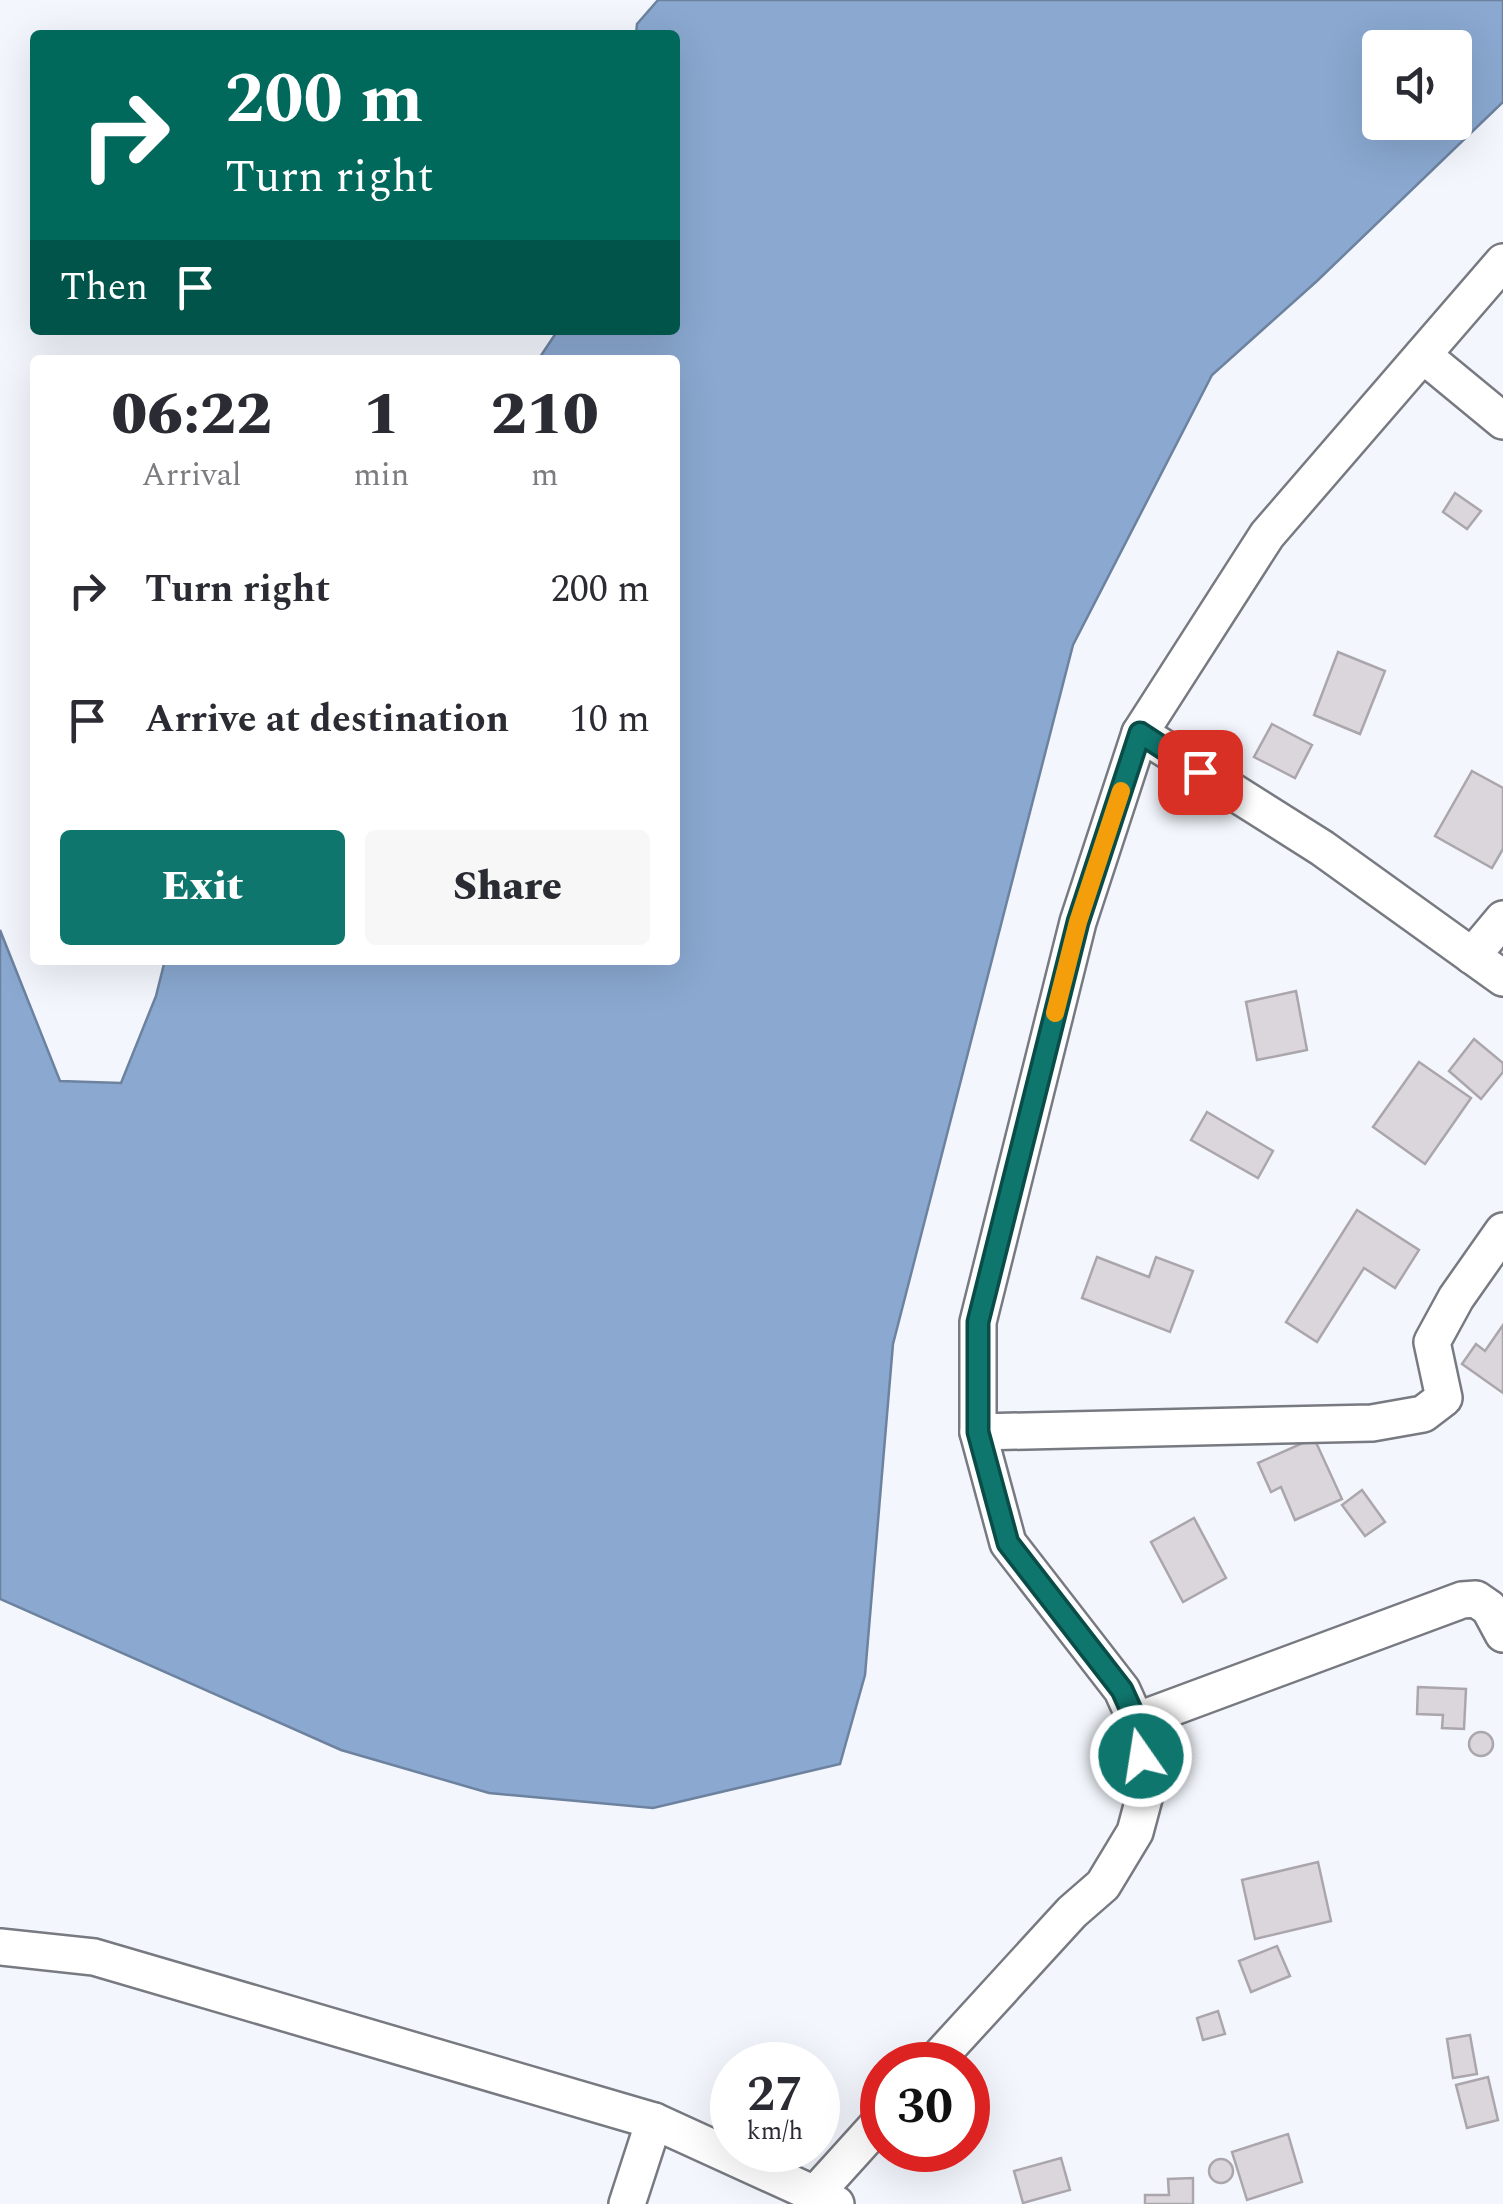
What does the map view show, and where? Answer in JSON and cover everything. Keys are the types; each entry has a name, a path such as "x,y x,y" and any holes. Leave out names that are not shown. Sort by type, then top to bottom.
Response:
{"street":[{"path":"953,2042 1072,1912 1103,1885 1135,1832 1146,1791 1136,1721 1122,1690 1008,1543 978,1432 978,1322 1078,922 1140,733 1267,534 1503,262"},
{"path":"1424,354 1503,422"},
{"path":"1140,733 1322,848 1503,978"},
{"path":"1472,956 1503,920"},
{"path":"978,1432 1372,1423 1423,1414 1444,1398 1432,1342 1456,1298 1503,1231"},
{"path":"1136,1721 1462,1600 1476,1599 1489,1608 1503,1634"},
{"path":"0,1947 94,1957 654,2121 822,2200 860,2149"},
{"path":"627,2204 654,2121"}],"water":[{"path":"658,0 1503,0 1503,102 1472,132 1472,30 1362,30 1362,140 1464,140 1317,281 1212,375 1073,645 893,1344 865,1675 840,1764 653,1808 489,1793 341,1750 0,1599 0,930 60,1081 121,1083 156,996 164,965 680,965 680,355 541,355 555,335 680,335 680,30 636,30 637,24"}],"building":[{"path":"1455,493 1481,511 1467,529 1443,512"},
{"path":"1338,652 1385,671 1360,734 1314,715"},
{"path":"1272,724 1312,745 1295,778 1254,757"},
{"path":"1472,771 1503,788 1503,849 1492,868 1435,836"},
{"path":"1296,991 1307,1050 1257,1060 1246,1002"},
{"path":"1474,1039 1503,1063 1503,1072 1481,1099 1449,1071"},
{"path":"1419,1062 1471,1098 1425,1164 1373,1127"},
{"path":"1207,1112 1273,1151 1258,1178 1191,1140"},
{"path":"1357,1210 1419,1250 1395,1288 1364,1268 1317,1342 1286,1322"},
{"path":"1097,1257 1149,1277 1156,1257 1193,1271 1170,1332 1082,1298"},
{"path":"1503,1325 1503,1393 1462,1364 1476,1344 1485,1351"},
{"path":"1314,1438 1342,1499 1295,1520 1281,1487 1271,1492 1258,1463"},
{"path":"1362,1490 1385,1522 1365,1536 1342,1505"},
{"path":"1194,1518 1226,1578 1183,1602 1151,1542"},
{"path":"1418,1687 1466,1689 1464,1729 1442,1728 1443,1715 1417,1714"},
{"path":"1481,1732 1490,1735 1490,1753 1481,1756 1472,1753 1469,1744 1472,1735"},
{"path":"1318,1862 1331,1921 1255,1939 1242,1880"},
{"path":"1277,1946 1290,1976 1251,1992 1239,1961"},
{"path":"1218,2011 1225,2034 1203,2040 1197,2018"},
{"path":"1470,2035 1477,2074 1453,2078 1447,2039"},
{"path":"1488,2077 1498,2120 1467,2128 1456,2085"},
{"path":"1288,2134 1302,2182 1247,2200 1232,2152"},
{"path":"1061,2158 1070,2190 1023,2203 1014,2171"},
{"path":"1221,2159 1230,2162 1230,2180 1221,2183 1212,2180 1209,2171 1212,2162"},
{"path":"1193,2178 1193,2204 1145,2204 1145,2195 1169,2195 1168,2179"}],"slow traffic":[{"path":"1055,1013 1078,922 1121,791"}],"route":[{"path":"1141,1756 1136,1721 1122,1690 1008,1543 978,1432 978,1322 1078,922 1140,733 1200,772"}]}
